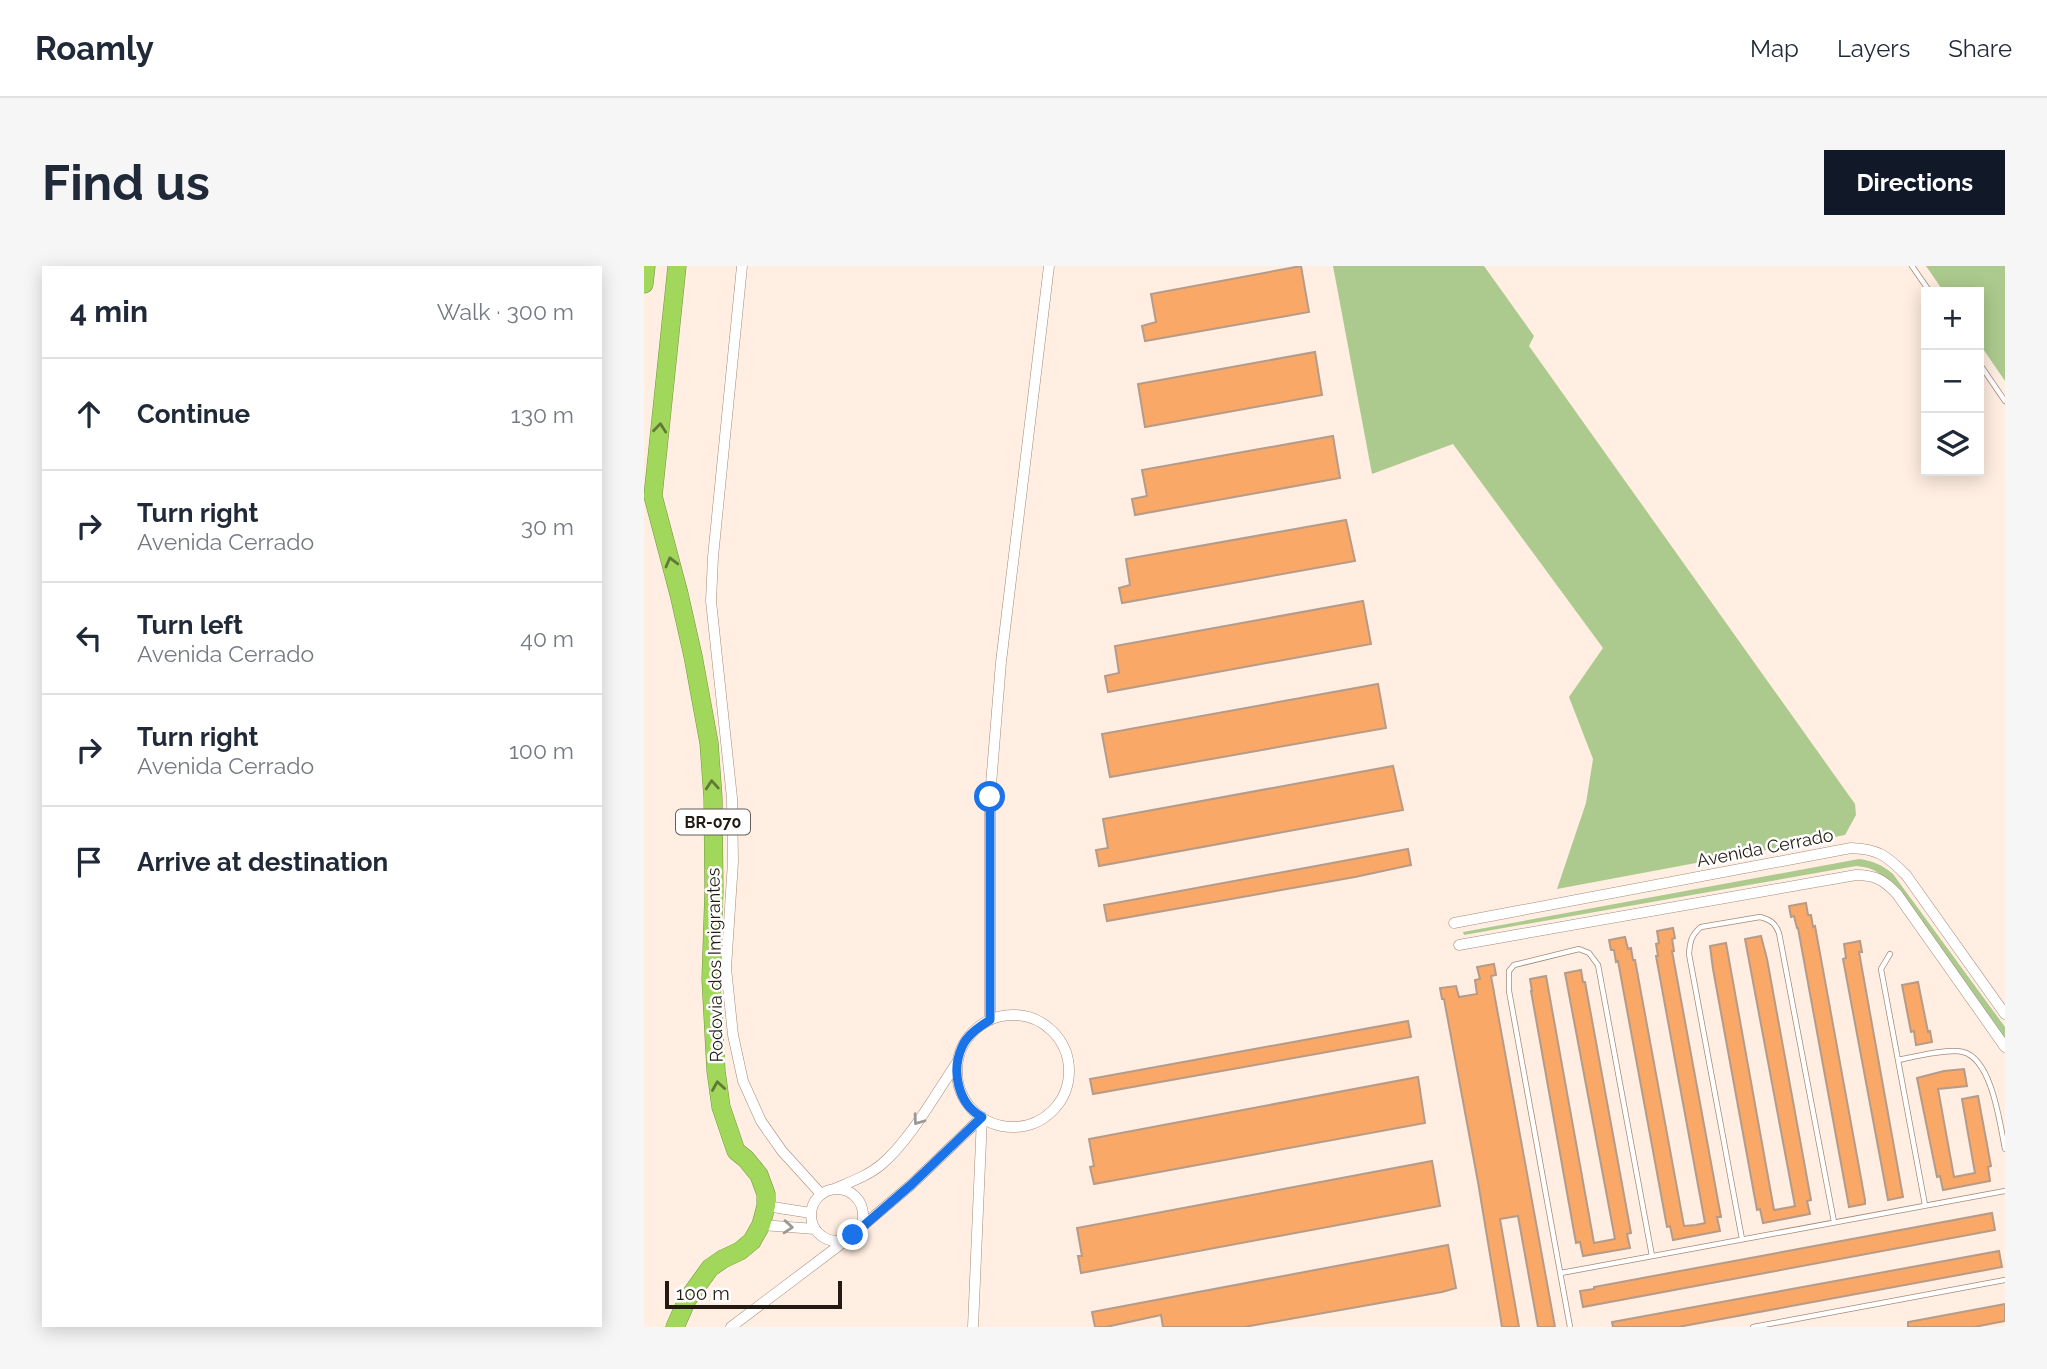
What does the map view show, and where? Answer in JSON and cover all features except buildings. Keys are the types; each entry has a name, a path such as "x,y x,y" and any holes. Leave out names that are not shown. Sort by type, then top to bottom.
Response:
{"highway":[{"path":"644,284 646,266"},
{"name":"Rodovia dos Imigrantes","path":"675,1327 687,1300 710,1268 752,1241 761,1225 766,1206 766,1194 759,1175 746,1158 736,1151 721,1107 716,1071 711,979 714,891 713,798 709,743 682,606 653,496 677,266"}],"street":[{"path":"743,266 713,557 711,601 732,798 733,862 726,968 728,997 743,1081 761,1121 782,1151 821,1194"},
{"path":"990,1020 990,797 1001,662 1049,266"},
{"name":"Avenida Cerrado","path":"1454,923 1851,848 1866,848 1878,851 1906,875 2005,1014"},
{"path":"1459,945 1856,875 1871,875 1883,880 1897,894 2005,1047"},
{"path":"1008,1015 1027,1017 1043,1024 1056,1035 1065,1050 1069,1067 1064,1093 1048,1114 1032,1124 1013,1127 994,1124 982,1117 965,1100 958,1083 957,1064 962,1046 974,1030 990,1020 1008,1015"},
{"path":"814,1265 824,1247 811,1213 813,1204 821,1194 881,1165 897,1149 957,1064"},
{"path":"731,1327 856,1232 912,1184 982,1117"},
{"path":"973,1327 982,1117"},
{"path":"761,1225 818,1233 828,1240 846,1239 856,1232 863,1213 856,1198 842,1190 834,1189"},
{"path":"766,1206 811,1213"}],"lane":[{"path":"1912,266 1927,287"},
{"path":"1984,370 2005,401"},
{"path":"1742,1239 1689,954 1694,933 1701,927 1760,918 1768,919 1776,925 1834,1222"},
{"path":"1570,1327 1508,991 1509,971 1514,965 1578,949 1589,953 1598,965 1652,1256"},
{"path":"1890,954 1881,969 1924,1205"},
{"path":"1898,1060 1955,1051 1966,1052 1975,1058 1993,1087 2005,1149"},
{"path":"1561,1273 2005,1191"},
{"path":"1753,1327 2005,1280"}],"green space":[{"path":"1333,266 1484,266 1534,336 1529,346 1855,804 1856,815 1845,835 1557,889 1586,803 1593,759 1569,697 1603,648 1453,444 1372,474"},
{"path":"1926,266 2005,266 2005,381 1984,350 1984,287 1941,287"},
{"path":"1859,859 1877,864 1893,874 2005,1027 2005,1038 1894,886 1877,872 1862,867 1464,935 1463,932"}],"route":[{"path":"853,1235 912,1184 982,1117 977,1115 965,1100 958,1083 957,1064 962,1046 974,1030 990,1020 990,797"}]}
